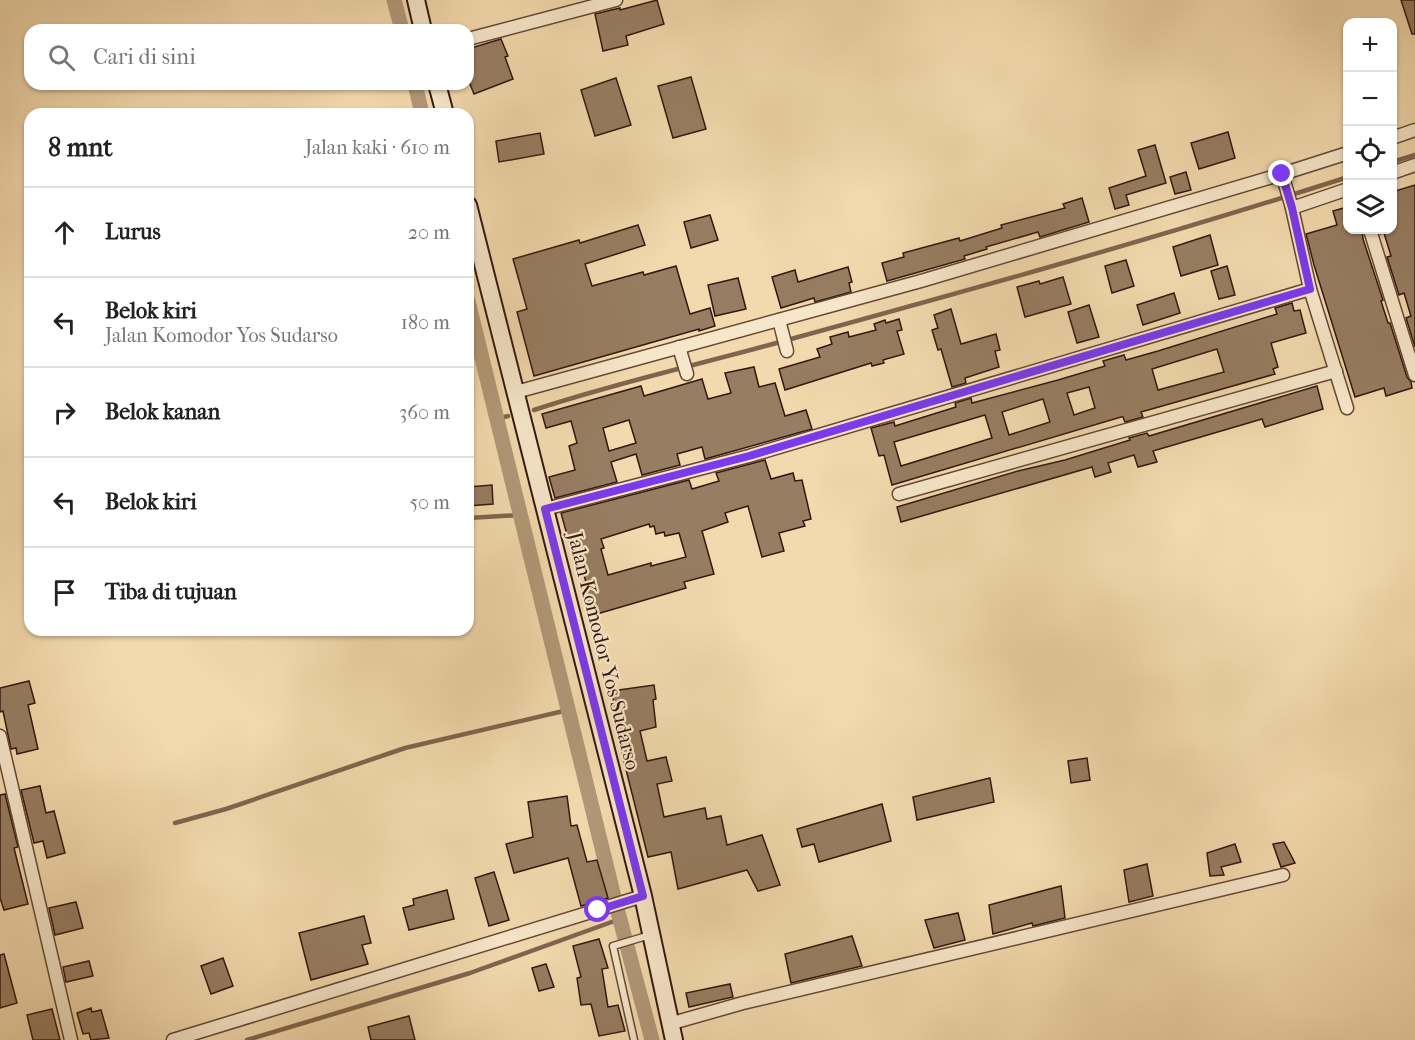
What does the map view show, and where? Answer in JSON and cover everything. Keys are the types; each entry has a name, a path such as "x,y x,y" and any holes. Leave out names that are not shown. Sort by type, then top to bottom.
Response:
{"street":[{"path":"416,0 422,24"},
{"path":"474,37 615,0"},
{"path":"439,90 443,108"},
{"path":"1397,136 1415,130"},
{"path":"516,392 681,353 780,326 921,280 1283,179 1343,155"},
{"path":"1397,171 1415,165"},
{"path":"1283,179 1310,289 1347,408"},
{"path":"1290,203 1343,190"},
{"name":"Jalan Komodor Yos Sudarso","path":"474,228 545,509 637,898 644,937 671,1032"},
{"path":"1371,234 1415,375"},
{"path":"545,509 749,456 1310,289"},
{"path":"780,326 787,351"},
{"path":"681,353 687,374"},
{"path":"899,494 1335,371"},
{"path":"0,736 70,1040"},
{"path":"671,1032 743,1003 1283,875"},
{"path":"173,1040 637,898"}],"lane":[{"path":"634,1040 613,946 644,937"}],"building":[{"path":"657,0 664,24 626,36 628,45 603,51 595,14"},
{"path":"1401,0 1415,0 1415,34 1412,34"},
{"path":"501,39 508,56 505,57 513,79 474,94 474,47"},
{"path":"691,77 706,129 673,138 658,86"},
{"path":"616,78 631,125 595,136 581,90"},
{"path":"1228,132 1235,158 1199,169 1191,143"},
{"path":"540,133 544,154 499,162 496,141"},
{"path":"1155,145 1166,183 1126,195 1129,205 1115,209 1109,188 1146,176 1138,150"},
{"path":"1186,172 1191,190 1175,194 1170,177"},
{"path":"1415,185 1415,347 1406,318 1411,316 1404,293 1399,295 1387,257 1391,256 1384,234 1397,234 1397,190"},
{"path":"1082,198 1089,222 1040,237 1038,232 986,247 987,249 964,256 965,259 887,281 882,263 904,257 903,253 959,238 960,241 1002,228 1001,225 1065,208 1063,204"},
{"path":"1343,208 1343,234 1362,234 1388,323 1390,323 1412,388 1386,396 1384,388 1355,397 1306,234 1337,225 1333,211"},
{"path":"710,215 718,240 691,248 684,222"},
{"path":"638,225 645,245 585,264 592,286 643,272 644,275 676,266 690,314 710,308 715,326 534,376 517,312 527,309 513,259 579,240 580,243"},
{"path":"1210,235 1218,265 1181,276 1173,247"},
{"path":"1126,260 1134,286 1112,293 1105,266"},
{"path":"1227,266 1235,295 1219,299 1211,271"},
{"path":"848,267 852,282 849,283 851,292 815,302 814,298 781,308 772,277 795,270 798,282"},
{"path":"1063,277 1071,304 1025,317 1017,287 1039,281 1040,284"},
{"path":"738,278 746,309 715,316 708,285"},
{"path":"1174,293 1180,313 1143,325 1137,305"},
{"path":"1292,303 1294,311 1300,310 1306,333 1271,343 1278,367 1273,369 1275,374 1141,412 1143,417 1125,422 1121,417 892,485 884,455 879,456 871,428 894,422 895,426 956,407 955,403 971,398 972,403 1058,380 1105,366 1103,361 1124,355 1126,360 1158,351 1277,314 1275,308","holes":["1217,349 1224,372 1158,390 1152,369","1089,387 1095,408 1074,415 1067,393","1043,399 1050,422 1009,435 1002,412","985,415 992,438 901,466 894,442"]},
{"path":"1089,305 1099,337 1077,343 1068,312"},
{"path":"951,309 961,344 996,334 1000,350 995,351 999,367 965,378 966,383 952,387 941,349 938,350 932,330 938,328 934,315"},
{"path":"899,319 902,330 897,331 904,354 883,360 884,363 872,366 871,363 785,390 779,369 820,357 817,349 832,344 830,337 848,332 849,337 876,330 874,324"},
{"path":"754,367 759,387 775,383 785,416 806,410 812,429 705,459 702,447 677,454 680,465 642,475 636,454 611,462 617,482 555,498 549,477 575,470 569,446 577,443 571,421 546,428 542,414 641,386 644,396 702,379 708,399 731,393 725,373","holes":["629,420 636,443 609,451 603,428"]},
{"path":"1317,386 1323,409 1265,427 1262,419 1153,451 1157,462 1138,467 1134,455 1108,463 1111,472 1095,477 1092,467 901,522 897,507 1018,471 1065,460 1130,440 1129,438 1147,433 1149,436"},
{"path":"765,460 771,479 793,473 795,481 802,480 811,519 803,521 805,526 779,533 784,551 762,557 748,506 725,513 728,522 702,531 714,574 684,582 686,588 590,616 581,583 586,582 578,556 573,557 561,513 689,480 692,489 719,481 716,473","holes":["649,524 650,527 654,526 656,534 664,532 665,536 679,533 686,557 651,566 651,563 608,575 601,549 604,548 601,539"]},
{"path":"492,485 493,504 474,506 474,486"},
{"path":"29,681 35,703 28,705 38,749 17,754 16,748 11,749 3,711 0,712 0,688"},
{"path":"654,685 656,727 640,731 647,761 666,757 672,781 657,784 664,817 705,808 707,819 721,816 727,845 762,835 780,885 758,891 747,870 678,889 671,852 648,857 613,718 616,718 612,691"},
{"path":"1087,758 1090,780 1071,783 1068,761"},
{"path":"990,778 994,802 917,820 913,797"},
{"path":"40,786 46,813 54,811 65,853 47,858 43,841 34,843 21,790"},
{"path":"5,794 18,847 14,848 28,904 4,910 0,898 0,795"},
{"path":"567,796 571,826 577,825 587,862 597,860 608,898 581,906 568,858 514,873 506,844 533,837 528,802"},
{"path":"882,804 891,841 819,862 814,844 802,847 797,829"},
{"path":"1284,842 1295,863 1281,867 1273,844"},
{"path":"1235,844 1241,862 1221,867 1224,875 1210,876 1207,853"},
{"path":"1147,864 1153,896 1129,902 1124,870"},
{"path":"494,872 509,920 489,926 475,878"},
{"path":"1061,886 1065,918 1033,926 1032,923 993,934 989,905"},
{"path":"447,890 454,919 409,930 403,908 414,905 413,899"},
{"path":"76,902 83,928 55,935 49,908"},
{"path":"958,913 965,940 934,948 925,920"},
{"path":"364,916 371,943 362,945 368,964 311,980 299,933"},
{"path":"852,936 862,966 791,983 785,954"},
{"path":"599,939 608,968 602,969 608,1007 618,1005 625,1031 599,1036 591,1004 581,1005 577,978 581,977 573,946"},
{"path":"4,954 17,1003 0,1008 0,955"},
{"path":"223,958 233,986 211,994 201,966"},
{"path":"89,961 93,976 66,982 63,967"},
{"path":"546,964 554,987 539,991 532,968"},
{"path":"730,984 733,997 689,1007 686,993"},
{"path":"91,1008 92,1012 101,1010 109,1038 91,1040 89,1033 83,1034 77,1013"},
{"path":"52,1009 60,1040 33,1040 27,1015"},
{"path":"409,1016 415,1040 371,1040 368,1027"}],"waterway":[{"path":"394,0 400,24"},
{"path":"416,90 421,108"},
{"path":"1397,160 1415,155"},
{"path":"534,410 598,390 759,348 1070,261 1343,179"},
{"path":"474,325 614,897 652,1040"},
{"path":"497,419 508,416"},
{"path":"474,518 520,515"},
{"path":"175,823 226,809 405,748 568,710"},
{"path":"247,1040 470,973 620,919"}],"route":[{"path":"598,910 643,896 545,509 749,456 1310,289 1282,174"}]}
